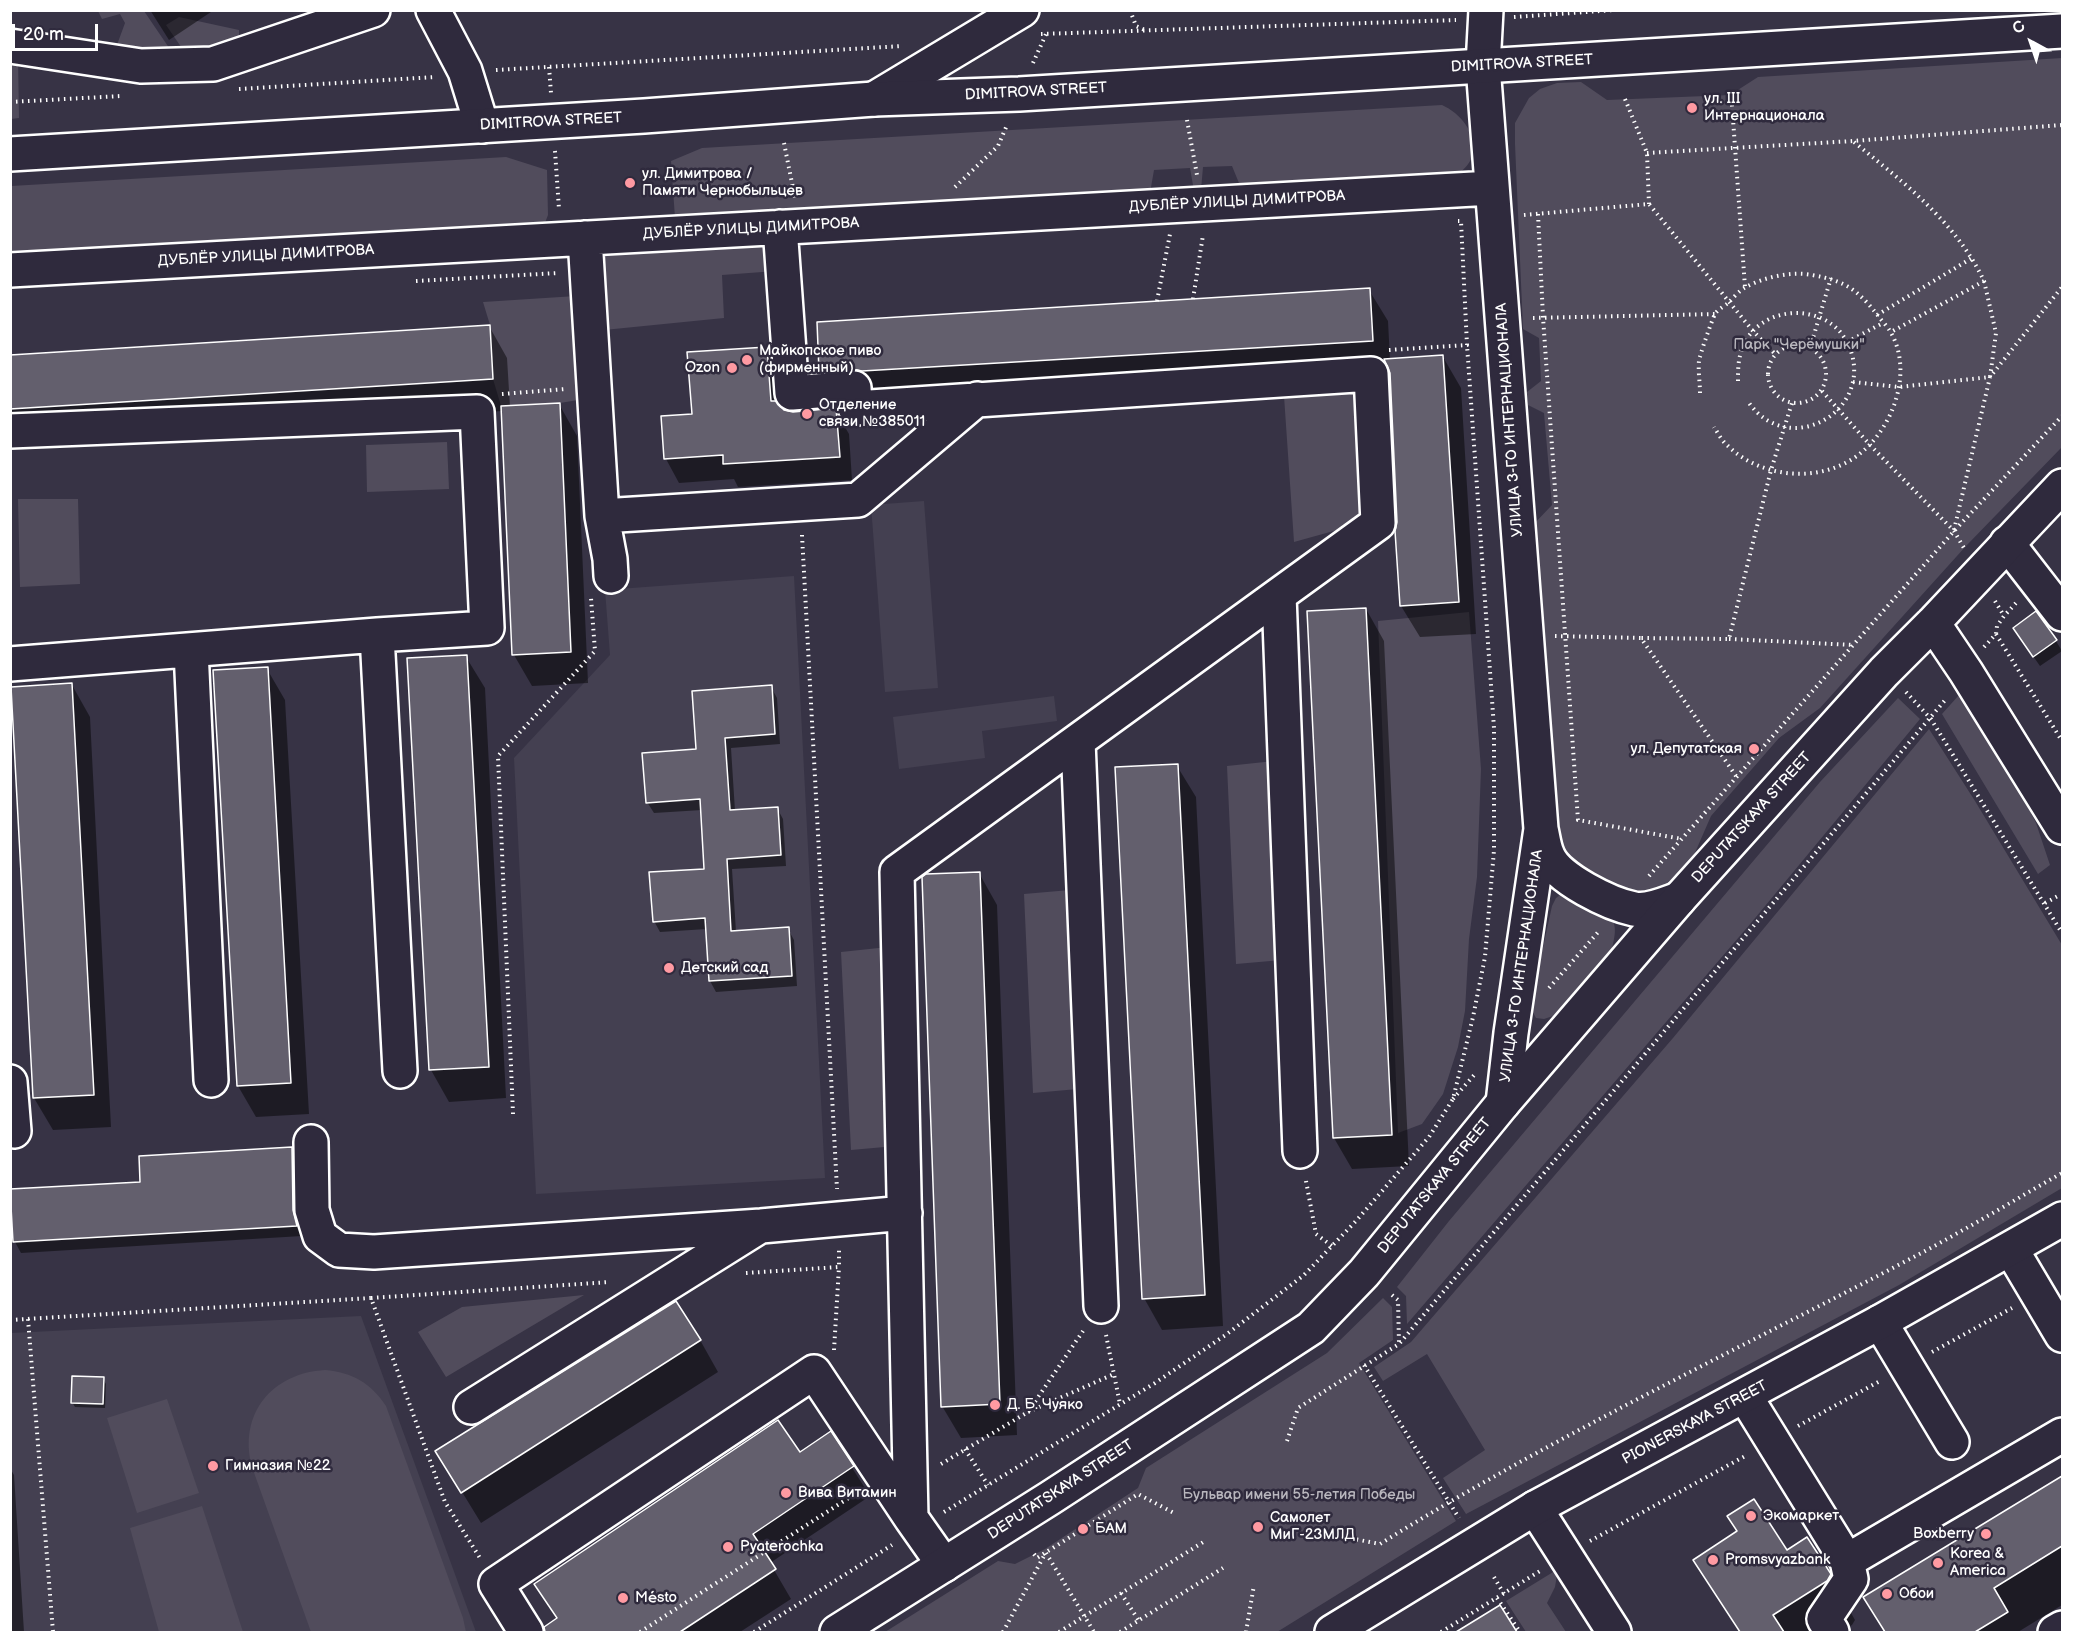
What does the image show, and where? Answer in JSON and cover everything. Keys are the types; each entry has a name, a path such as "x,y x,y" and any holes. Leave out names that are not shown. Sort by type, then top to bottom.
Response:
{"main road":[{"path":"10,46 141,66 213,64 373,10"},
{"path":"433,10 465,71 482,126"},
{"path":"874,99 1022,10"},
{"name":"УЛИЦА 3-ГО ИНТЕРНАЦИОНАЛА","path":"1486,15 1483,66 1541,829 1548,857 1563,874 1580,887 1635,909 1653,908 1679,899"},
{"name":"DIMITROVA STREET","path":"10,154 553,122 874,99 1019,94 1483,66 2054,25"},
{"name":"ДУБЛЁР УЛИЦЫ ДИМИТРОВА","path":"10,270 573,239 787,214 921,220 1188,195 1493,203"},
{"path":"787,214 792,393 854,388 855,408 1371,374 1378,523 897,873 911,1518"},
{"path":"573,239 587,272 602,516 611,567"},
{"path":"602,516 858,500 977,399"},
{"path":"10,431 477,412 487,628 10,664"},
{"name":"DEPUTATSKAYA STREET","path":"837,1632 1050,1498 1311,1328 1364,1273 1503,1103 1679,899 1884,672 2062,486"},
{"path":"2007,543 2062,614"},
{"path":"1279,595 1300,1151"},
{"path":"1933,623 2062,827"},
{"path":"377,635 400,1071"},
{"path":"191,650 211,1080"},
{"path":"1078,741 1101,1306"},
{"name":"УЛИЦА 3-ГО ИНТЕРНАЦИОНАЛА","path":"1503,1103 1541,829"},
{"path":"10,1082 14,1131"},
{"path":"311,1142 312,1210 320,1236 339,1250 374,1252 761,1226 905,1213"},
{"name":"PIONERSKAYA STREET","path":"1332,1632 1535,1508 1880,1322 2011,1250 2062,1219"},
{"path":"471,1407 761,1226"},
{"path":"2011,1250 2062,1335"},
{"path":"1880,1322 1952,1442"},
{"path":"526,1632 496,1584 813,1372 944,1565"},
{"path":"1745,1396 1847,1561 1851,1579 1824,1619 1832,1632"},
{"path":"1847,1561 2062,1435"},
{"path":"1535,1508 1614,1632"},
{"path":"2055,1632 2062,1628"}],"path":[{"path":"1130,10 1136,26 1148,31 1615,10"},
{"path":"921,220 998,147 1019,94 1047,34"},
{"path":"549,67 553,122 573,239"},
{"path":"1624,99 1647,153 1649,204 1753,331 1776,355"},
{"path":"1732,105 1745,287"},
{"path":"1187,120 1188,195 1203,236 1193,299"},
{"path":"1647,153 1853,141 2062,125"},
{"path":"1853,141 1919,195 1972,258 1984,281 1996,333 1990,377 1954,531"},
{"path":"784,143 787,214"},
{"path":"1157,301 1170,238 1188,195"},
{"path":"1449,222 1461,221 1493,203 1538,214 1649,204"},
{"path":"1538,214 1578,820 1682,839"},
{"path":"1371,374 1370,351 1467,345 1461,221"},
{"path":"1192,237 1203,236"},
{"path":"1159,238 1170,238"},
{"path":"1877,315 1972,258"},
{"path":"410,281 587,272"},
{"path":"1700,393 1699,361 1715,314 1745,287 1776,276 1803,273 1831,278 1860,294 1891,332 1900,368 1899,387 1894,408 1884,428 1870,445 1849,461 1824,471 1797,475 1771,471 1747,460 1726,445 1714,427"},
{"path":"1810,348 1831,278"},
{"path":"1891,332 1984,281"},
{"path":"1853,382 1899,387 1990,377 2062,287"},
{"path":"1738,381 1742,347 1753,331 1767,320 1785,313 1803,312 1821,317 1836,328 1847,342 1853,359 1853,382 1849,394 1839,409 1824,422 1805,428 1785,428 1770,423 1758,415 1749,403"},
{"path":"1543,317 1715,314"},
{"path":"1847,342 1883,323"},
{"path":"1792,345 1810,348 1817,352 1826,366 1827,374 1822,391 1808,401 1792,403 1776,395 1771,387 1768,370 1776,355 1792,345"},
{"path":"477,412 503,393 594,387"},
{"path":"1822,391 1870,445 1954,531 2004,616"},
{"path":"1729,639 1771,471 1792,403"},
{"path":"1544,994 1954,531 2062,416"},
{"path":"801,504 838,1218 839,1267 834,1351"},
{"path":"513,1114 498,756 595,651 589,579 611,567"},
{"path":"1996,634 2062,741"},
{"path":"1548,636 1729,639 1854,645"},
{"path":"1641,638 1736,776"},
{"path":"1904,690 1930,719 2062,933"},
{"path":"1287,1441 1298,1408 1399,1344 1948,696"},
{"path":"2045,903 2058,896"},
{"path":"1452,1100 1511,1033"},
{"path":"1300,1151 1316,1234 1332,1246"},
{"path":"1339,1536 1380,1544 1448,1501 1577,1431 1910,1259 2062,1173"},
{"path":"736,1274 839,1267"},
{"path":"10,1320 619,1281"},
{"path":"1392,1295 1398,1300 1399,1344"},
{"path":"371,1298 445,1502 496,1584"},
{"path":"1101,1306 1120,1404"},
{"path":"1028,1412 1101,1306"},
{"path":"28,1319 53,1632"},
{"path":"1364,1365 1459,1518"},
{"path":"940,1464 1028,1412 1114,1374"},
{"path":"965,1449 988,1485"},
{"path":"640,1632 858,1492 868,1498"},
{"path":"1034,1554 1037,1558 1046,1553 1138,1494 1174,1513"},
{"path":"1059,1632 1205,1541"},
{"path":"1046,1553 1094,1632"},
{"path":"1003,1632 1046,1553"},
{"path":"1120,1632 1223,1568"},
{"path":"1494,1577 1504,1594"},
{"path":"1246,1632 1254,1585"},
{"path":"1121,1593 1139,1621"},
{"path":"1497,1598 1520,1632"}],"shaded area":[{"path":"924,501 938,688 885,692 871,505"},
{"name":"Детский сад","path":"794,576 825,1178 536,1194 514,758 610,655 605,590"},
{"path":"1054,696 1057,721 982,731 985,758 899,769 893,717"},
{"name":"Гимназия №22","path":"361,1316 476,1632 11,1632 11,1333"}],"green space":[{"path":"98,11 144,11 176,58 114,53 125,23 120,14 102,19"},
{"path":"179,17 239,30 239,37 231,45 188,57 166,25"},
{"path":"10,54 18,56 19,118 11,119"},
{"name":"Парк \"Черёмушки\"","path":"2062,58 2062,447 1966,546 1820,708 1779,738 1711,816 1694,855 1681,872 1661,890 1632,896 1594,883 1563,852 1556,836 1532,526 1552,505 1544,413 1528,405 1527,392 1541,381 1539,338 1523,329 1515,144 1515,123 1529,98 1540,89 1557,83 1581,82 1607,100 1730,95 1758,77"},
{"path":"1442,105 1461,118 1470,131 1474,146 1468,165 1460,173 1241,188 1232,166 1203,167 1201,190 1194,191 1190,168 1154,170 1150,193 675,218 671,161 702,148"},
{"path":"506,157 547,170 548,215 543,228 11,258 11,186"},
{"path":"772,240 776,271 722,275 724,318 604,330 602,257 611,249"},
{"path":"576,296 584,399 560,403 501,406 493,379 490,325 483,302"},
{"path":"1358,387 1366,522 1294,542 1284,396"},
{"path":"447,442 449,489 367,492 366,445"},
{"path":"18,499 78,499 80,584 20,587"},
{"path":"1469,612 1481,769 1477,877 1469,939 1465,1011 1458,1047 1443,1094 1422,1124 1398,1133 1378,621"},
{"path":"1959,695 2015,782 2036,823 2050,865 2038,874 1942,714"},
{"path":"1898,698 1920,719 1751,923 1407,1324 1406,1296 1397,1287 1449,1221 1820,782"},
{"path":"1929,729 2062,945 2062,1188 1899,1285 1466,1514 1443,1478 1485,1450 1427,1354 1383,1381 1374,1367 1411,1342 1673,1038"},
{"path":"1274,761 1282,960 1236,964 1227,766"},
{"path":"1070,890 1078,1089 1033,1093 1024,894"},
{"path":"1563,893 1608,910 1613,920 1615,933 1612,949 1553,1016 1544,1019 1536,1018 1530,1007 1552,906 1556,898"},
{"path":"888,947 896,1146 851,1150 841,952"},
{"path":"584,1295 446,1377 418,1332 462,1307"},
{"name":"Бульвар имени 55-летия Победы","path":"1383,1298 1392,1307 1393,1340 1359,1363 1456,1521 1277,1632 885,1632 998,1561 1015,1564 1045,1549 1138,1488 1146,1468 1327,1353"},
{"path":"325,1370 344,1373 360,1380 374,1391 386,1406 463,1618 466,1632 311,1632 252,1467 249,1448 250,1430 263,1400 289,1379"},
{"path":"167,1399 199,1493 137,1513 107,1418"},
{"path":"202,1506 243,1632 159,1632 130,1528"},
{"path":"1558,1569 1555,1587 1547,1603 1566,1632 1526,1632 1506,1601"}],"building":[{"path":"1370,288 1373,341 819,372 817,322"},
{"path":"490,325 493,379 10,409 10,355"},
{"path":"767,347 771,401 776,401 784,410 793,412 836,408 840,457 723,464 723,455 664,459 661,416 692,414 687,352"},
{"path":"1443,355 1459,602 1400,606 1390,373 1384,359"},
{"path":"560,403 571,652 512,655 501,406"},
{"path":"1366,608 1392,1135 1333,1138 1307,611"},
{"path":"2036,611 2057,640 2033,657 2013,628"},
{"path":"467,655 489,1067 429,1070 407,658"},
{"path":"268,667 291,1083 237,1086 213,670"},
{"path":"72,683 94,1095 33,1098 11,687"},
{"path":"772,685 775,734 725,738 730,810 778,807 781,855 727,859 731,931 789,927 792,976 709,981 705,918 653,922 649,872 704,869 700,799 646,803 642,753 696,749 692,691"},
{"path":"1178,764 1205,1295 1142,1299 1115,767"},
{"path":"980,872 1000,1404 941,1407 922,877 926,874"},
{"path":"292,1147 293,1210 297,1226 13,1242 10,1189 140,1182 139,1156"},
{"path":"676,1301 701,1340 461,1493 435,1451"},
{"path":"72,1376 104,1377 103,1404 71,1403"},
{"path":"778,1420 800,1452 831,1431 854,1466 753,1534 776,1569 680,1632 545,1632 544,1627 557,1618 534,1584"},
{"path":"2062,1476 2062,1546 1994,1588 2008,1612 1975,1632 1885,1632 1863,1597"},
{"path":"1754,1499 1787,1550 1807,1537 1831,1574 1827,1581 1773,1615 1784,1632 1740,1632 1693,1560 1737,1531 1727,1516"},
{"path":"1500,1605 1517,1632 1456,1632"}],"place":[{"name":"ул. III Интернационала","path":"1692,108"},
{"name":"ул. Димитрова / Памяти Чернобыльцев","path":"630,183"},
{"name":"Майкопское пиво (фирменный)","path":"747,360"},
{"name":"Ozon","path":"732,368"},
{"name":"Отделение связи №385011","path":"807,414"},
{"name":"ул. Депутатская","path":"1754,749"},
{"name":"Детский сад","path":"669,968"},
{"name":"Д. Б. Чуяко","path":"995,1405"},
{"name":"Гимназия №22","path":"213,1466"},
{"name":"Вива Витамин","path":"786,1493"},
{"name":"Экомаркет","path":"1751,1516"},
{"name":"Самолет МиГ-23МЛД","path":"1258,1527"},
{"name":"БАМ","path":"1083,1529"},
{"name":"Boxberry","path":"1986,1534"},
{"name":"Pyaterochka","path":"728,1547"},
{"name":"Promsvyazbank","path":"1713,1560"},
{"name":"Korea & America","path":"1938,1563"},
{"name":"Обои","path":"1887,1594"},
{"name":"Mésto","path":"623,1598"}]}
